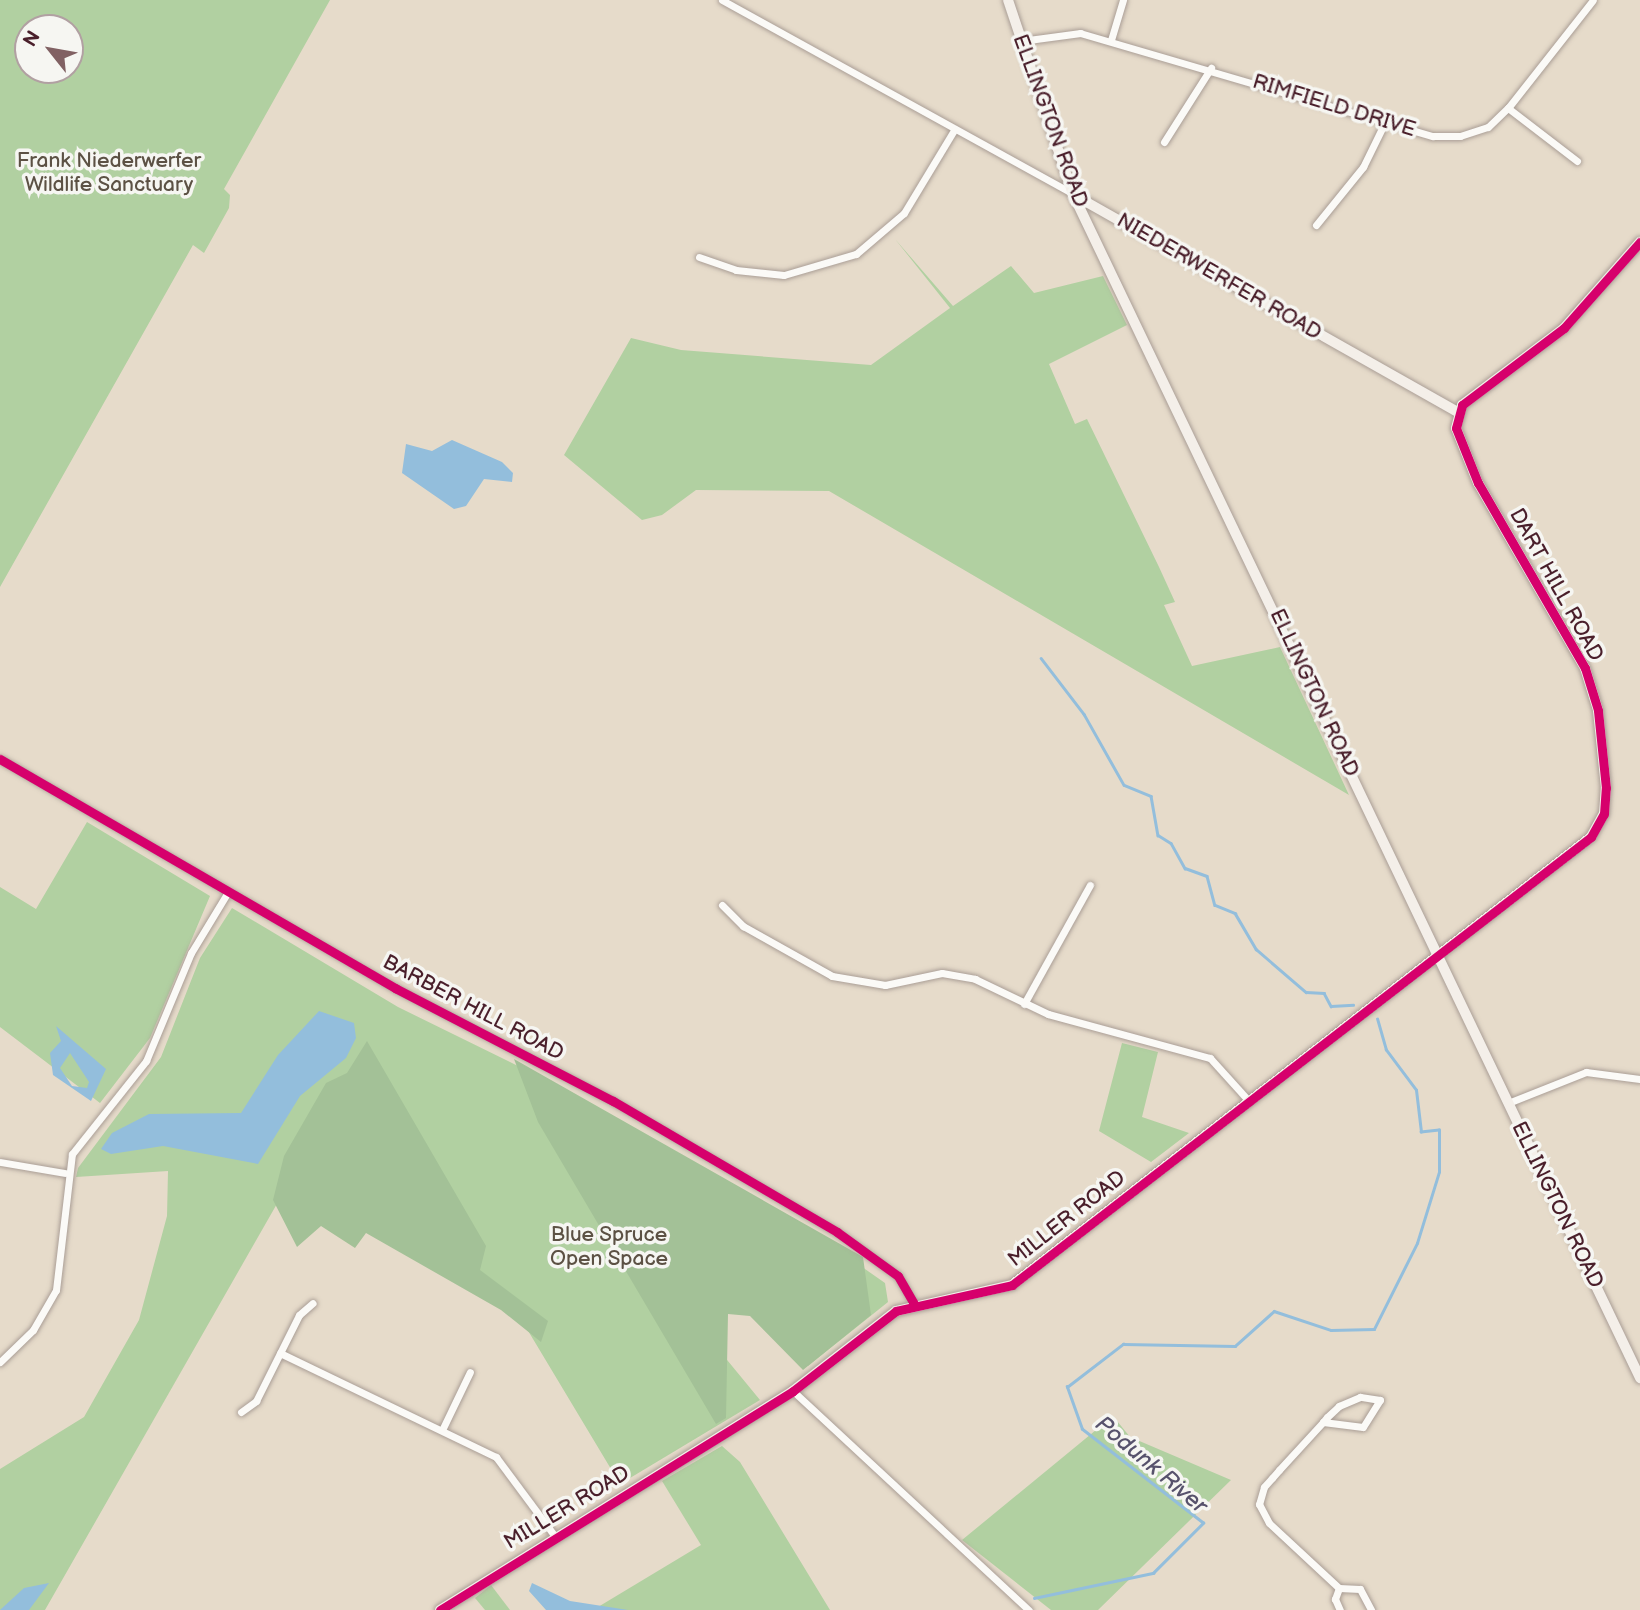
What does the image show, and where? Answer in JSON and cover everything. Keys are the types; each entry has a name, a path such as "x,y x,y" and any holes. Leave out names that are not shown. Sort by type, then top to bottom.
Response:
{"street":[{"name":"NIEDERWERFER ROAD","path":"722,0 1073,194 1458,412"},
{"name":"ELLINGTON ROAD","path":"1007,0 1073,194 1640,1378"},
{"path":"1111,40 1123,0"},
{"name":"RIMFIELD DRIVE","path":"1021,41 1080,33 1211,68 1385,122 1460,136 1488,127 1508,108 1593,0"},
{"path":"1164,142 1211,68"},
{"path":"1508,108 1577,161"},
{"path":"1316,225 1363,167 1385,122"},
{"path":"699,257 736,270 784,275 856,254 904,214 954,130"},
{"path":"1458,412 1564,328 1640,242"},
{"name":"DART HILL ROAD","path":"1439,957 1591,837 1604,814 1606,788 1598,710 1584,668 1466,460 1456,428 1458,412"},
{"name":"BARBER HILL ROAD","path":"0,759 228,892 613,1101 837,1233 898,1276 914,1304"},
{"path":"1024,1004 1090,885"},
{"path":"0,1362 33,1330 56,1290 64,1254 65,1173 84,1134 146,1061 191,953 228,892"},
{"path":"722,905 743,926 832,976 885,985 942,973 975,979 1024,1004 1210,1058 1248,1100"},
{"name":"MILLER ROAD","path":"440,1610 554,1535 793,1391 881,1321 914,1304 976,1297 1012,1284 1248,1100 1439,957"},
{"path":"1508,1102 1586,1072 1640,1079"},
{"path":"0,1162 65,1173"},
{"path":"241,1412 256,1401 280,1353 313,1303"},
{"path":"280,1353 443,1429 508,1468 554,1535"},
{"path":"443,1429 470,1372"},
{"path":"793,1391 999,1588 1029,1610"},
{"path":"1323,1422 1363,1427 1380,1400 1348,1400 1323,1422 1264,1487 1259,1504 1269,1523 1339,1588 1360,1589 1371,1610"},
{"path":"1339,1588 1335,1599 1340,1610"}],"green space":[{"name":"Frank Niederwerfer Wildlife Sanctuary","path":"0,0 330,0 224,189 230,195 229,208 204,253 193,245 0,587"},
{"path":"895,239 953,306 1011,266 1034,293 1103,276 1127,325 1049,364 1075,424 1087,419 1159,567 1175,602 1164,605 1192,666 1280,647 1349,795 829,491 696,490 662,515 642,520 564,455 631,338 681,350 871,365 950,308"},
{"path":"87,822 210,896 150,1038 100,1103 0,1027 0,887 36,909"},
{"name":"Blue Spruce Open Space","path":"232,908 398,1007 522,1068 822,1239 885,1283 888,1302 808,1366 741,1285 695,1321 760,1400 620,1484 509,1299 290,1181 45,1610 0,1610 0,1469 84,1417 139,1320 167,1216 168,1171 76,1177 78,1168 161,1057 200,958"},
{"path":"367,1041 486,1246 480,1270 548,1321 541,1342 501,1310 366,1233 355,1248 321,1226 297,1247 273,1200 284,1156 326,1083 347,1073"},
{"path":"1122,1043 1158,1052 1142,1117 1189,1133 1151,1162 1099,1131"},
{"path":"514,1059 863,1257 871,1315 803,1370 750,1316 728,1314 726,1418 716,1424 538,1122"},
{"path":"1113,1416 1130,1437 1231,1480 1098,1610 1051,1610 962,1540"},
{"path":"722,1446 740,1462 830,1610 593,1610 701,1545 662,1481"},
{"path":"491,1585 510,1610 485,1610 475,1598"}],"water":[{"path":"452,440 502,462 513,473 512,482 484,479 466,506 454,509 402,473 406,444 432,451"},
{"path":"319,1011 354,1023 356,1038 346,1058 300,1096 258,1164 163,1146 111,1154 101,1149 112,1133 149,1114 241,1113 278,1055"},
{"path":"56,1026 106,1069 91,1101 53,1075 50,1053 61,1041","holes":["70,1053 89,1082 87,1088 72,1086 60,1068"]},
{"path":"49,1583 29,1610 0,1610 24,1588"},
{"path":"532,1583 570,1601 628,1610 546,1610 529,1591"}],"waterway":[{"name":"Podunk River","path":"1041,658 1084,714 1124,785 1151,796 1158,835 1171,843 1185,868 1207,876 1215,905 1235,913 1256,949 1306,992 1324,993 1331,1006 1353,1005"},
{"name":"Podunk River","path":"1034,1598 1153,1573 1203,1523 1082,1429 1067,1387 1123,1344 1235,1346 1274,1311 1331,1330 1374,1329 1417,1243 1439,1172 1439,1130 1421,1132 1416,1090 1386,1050 1377,1019"}],"cycle path":[{"path":"440,1610 793,1391 896,1311 1012,1285 1591,837 1604,814 1606,788 1598,710 1585,668 1478,483 1456,428 1462,405 1564,328 1640,242"},
{"path":"0,759 395,988 613,1101 837,1232 898,1276 914,1304"}]}
